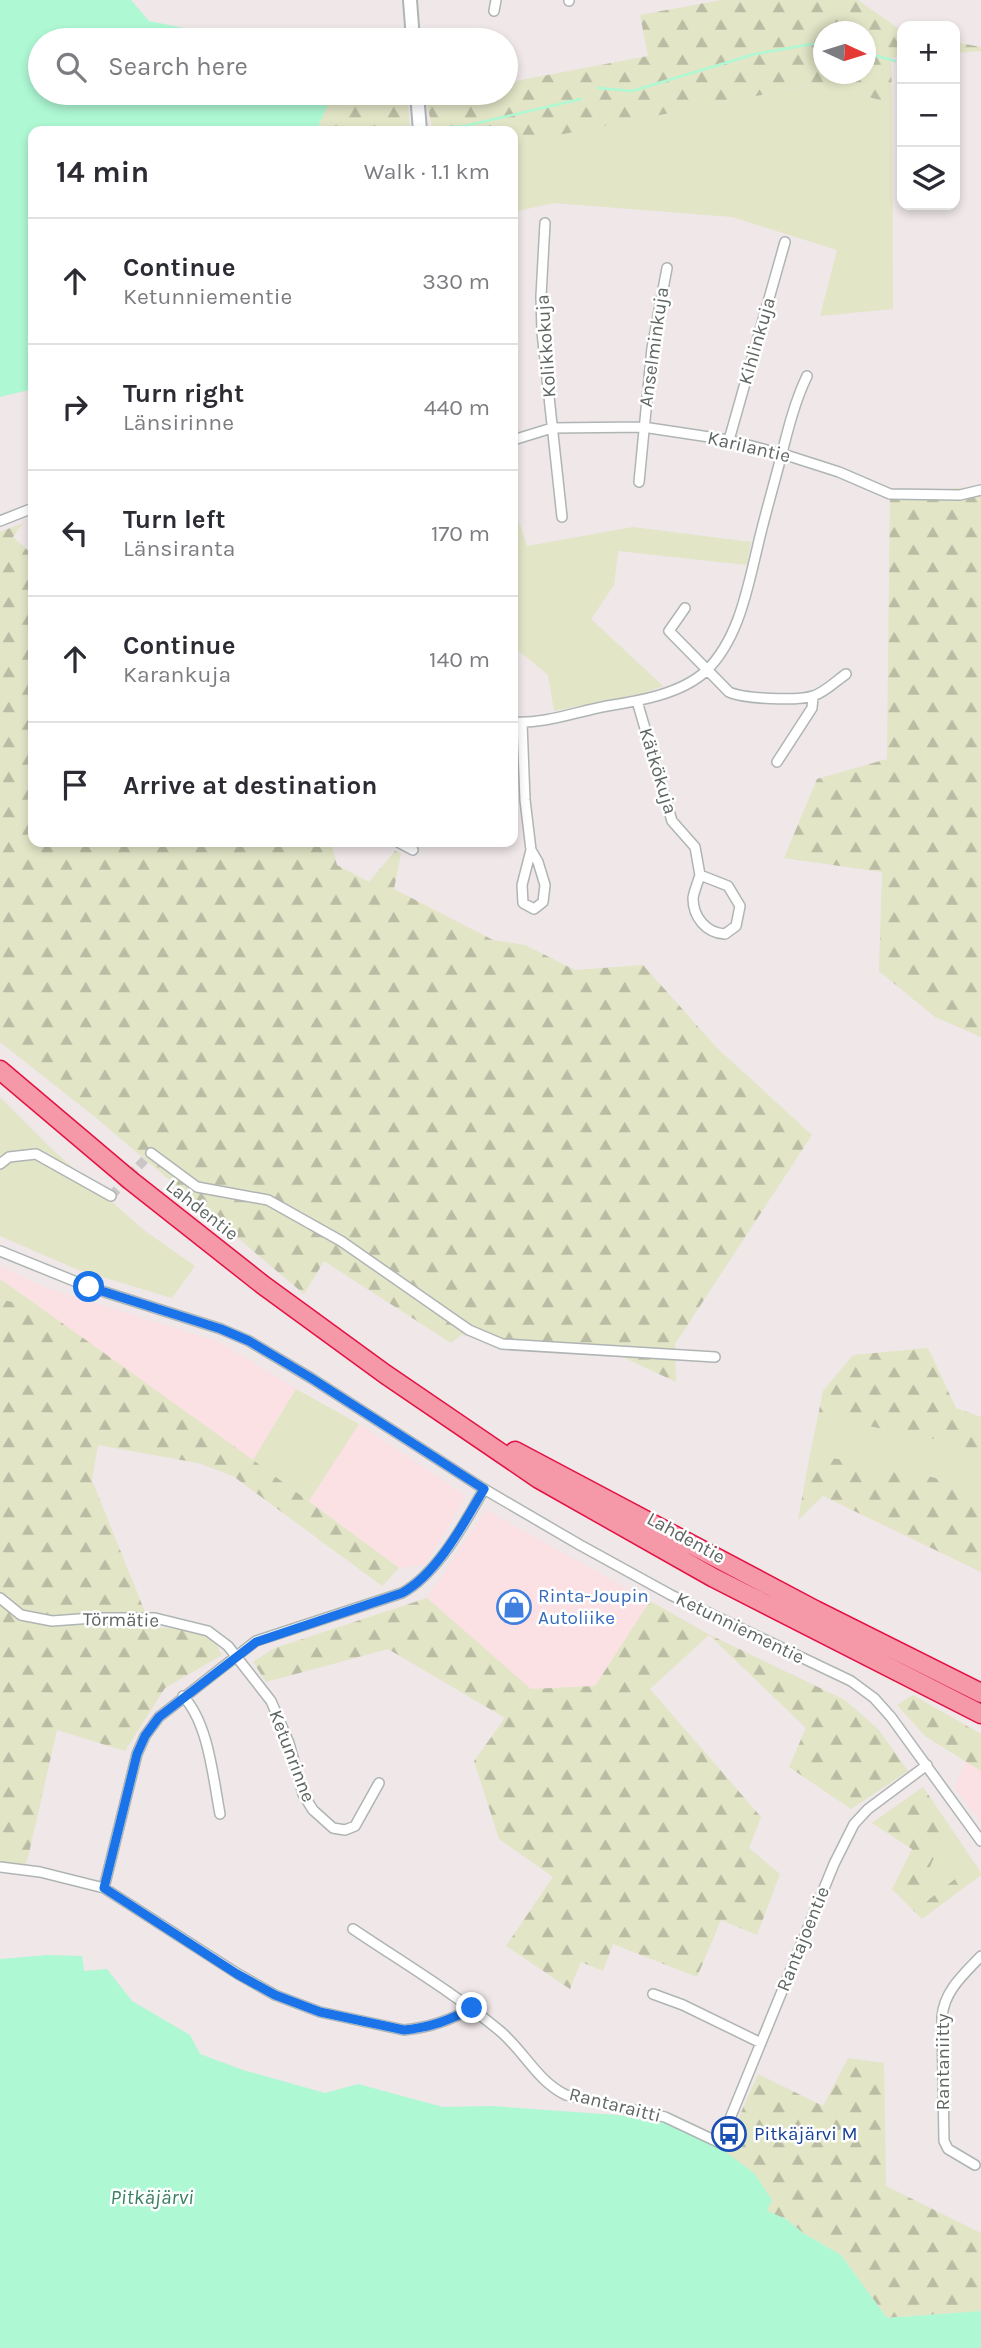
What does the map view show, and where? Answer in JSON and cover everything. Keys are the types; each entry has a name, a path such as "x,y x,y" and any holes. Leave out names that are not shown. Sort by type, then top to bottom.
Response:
{"highway":[{"name":"Lahdentie","path":"0,1070 130,1180 263,1286 538,1479 714,1578 981,1714"},
{"name":"Lahdentie","path":"385,1374 544,1467 815,1610 981,1693"}],"street":[{"path":"410,0 412,28"},
{"path":"495,11 496,0"},
{"path":"418,105 420,126"},
{"name":"Kolikkokuja","path":"545,223 542,332 562,517"},
{"name":"Kihlinkuja","path":"729,440 785,242"},
{"name":"Anselminkuja","path":"639,482 652,348 667,268"},
{"path":"518,722 540,722 637,701 675,689 706,670 726,645 746,596 782,454 800,390 807,376"},
{"name":"Karilantie","path":"518,438 552,428 643,427 729,440 782,454 839,472 890,494 960,495 981,490"},
{"path":"0,521 28,510"},
{"path":"685,608 669,631 729,692 740,697 769,699 813,696 846,674"},
{"path":"777,762 812,708 813,696"},
{"name":"Kätkökuja","path":"637,701 672,821 695,846 700,875 693,897 697,916 705,927 714,933 725,934 736,926 740,906 728,887 700,875"},
{"path":"518,732 531,850 522,886 523,903 534,909 543,902 545,885 531,850"},
{"path":"407,847 413,850"},
{"path":"152,1153 197,1186 268,1200 341,1241 469,1330 502,1344 715,1357"},
{"path":"0,1164 9,1157 36,1154 111,1196"},
{"name":"Ketunniementie","path":"0,1251 89,1287 221,1329 249,1341 484,1489 671,1595 851,1681 874,1698 891,1717 981,1841"},
{"path":"104,1888 137,1754 145,1736 159,1717 256,1642 414,1587 431,1571 484,1489"},
{"name":"Törmätie","path":"0,1598 21,1615 52,1621 155,1618 190,1625 220,1638 237,1656"},
{"name":"Ketunrinne","path":"237,1656 271,1701 280,1718 303,1794 313,1810 333,1828 345,1830 355,1826 379,1783"},
{"path":"183,1696 198,1719 207,1747 220,1814"},
{"name":"Rantajoentie","path":"720,2143 834,1864 854,1824 869,1809 927,1765"},
{"path":"0,1867 40,1871 104,1888 237,1974 295,2003 320,2012 404,2030 456,2017 472,2008"},
{"name":"Rantaraitti","path":"353,1928 472,2008 509,2038 544,2081 554,2089 566,2095 665,2117 720,2143"},
{"name":"Rantaniitty","path":"975,2165 948,2149 944,2141 942,2017 948,1994 981,1956"},
{"path":"653,1994 683,2005 761,2043"}],"shaded area":[{"path":"0,1266 44,1287 219,1342 296,1389 253,1460 0,1279"},
{"path":"359,1424 466,1496 425,1565 399,1568 309,1501"},
{"path":"486,1510 650,1601 595,1686 531,1689 427,1598"},
{"path":"965,1761 981,1771 981,1823 955,1788"}],"green space":[{"path":"721,0 858,0 897,27 897,57 891,58 892,103 817,84 518,143 518,126 432,126 427,105 518,105 518,81 648,56 640,15"},
{"path":"960,43 981,47 981,51 960,53"},
{"path":"818,84 892,103 893,309 820,316 837,250 732,217 554,203 518,211 518,143"},
{"path":"328,105 408,105 410,126 318,126"},
{"path":"981,486 981,1037 935,1017 879,971 882,872 784,858 817,779 887,759 890,494"},
{"path":"518,518 527,546 633,527 751,542 747,565 618,551 614,585 591,619 663,686 641,694 554,711 548,675 518,650"},
{"path":"23,523 13,537 28,550 28,847 332,847 337,865 369,882 395,851 401,854 394,889 493,940 525,945 575,970 643,965 717,1048 812,1135 675,1344 676,1382 610,1351 461,1335 451,1343 324,1261 304,1294 95,1117 0,1042 0,532"},
{"path":"0,1097 55,1152 145,1231 195,1266 172,1298 76,1269 0,1236"},
{"path":"0,1279 44,1310 0,1299"},
{"path":"0,1299 44,1310 399,1568 382,1586 233,1476 198,1463 98,1445 92,1480 151,1627 201,1633 214,1641 222,1655 165,1688 125,1751 57,1730 29,1853 0,1847"},
{"path":"928,1348 956,1408 981,1417 981,1452 939,1440 818,1416 823,1391 853,1355"},
{"path":"296,1389 359,1424 309,1501 253,1460"},
{"path":"818,1416 939,1440 981,1452 981,1491 921,1474 810,1454"},
{"path":"810,1454 921,1474 981,1491 981,1572 823,1496 798,1520"},
{"path":"427,1598 531,1689 595,1686 650,1601 710,1635 845,1700 878,1729 908,1771 851,1809 789,1767 806,1728 709,1635 650,1689 761,1817 749,1848 780,1874 757,1935 721,1920 697,1977 613,1944 603,1971 581,1962 570,1989 506,1946 553,1877 499,1839 474,1761 505,1718 388,1649 266,1682 253,1662 275,1648"},
{"path":"913,1695 981,1734 981,1771 925,1736 897,1705"},
{"path":"923,1787 949,1825 918,1893 927,1901 969,1868 981,1875 922,1919 892,1889 912,1849 872,1823"},
{"path":"949,1825 981,1873 969,1868 927,1901 918,1893"},
{"path":"0,1847 29,1853 24,1870 0,1867"},
{"path":"848,2058 884,2063 886,2186 981,2233 981,2311 887,2318 841,2255 803,2233 786,2219 766,2211 724,2151 758,2074 823,2106"}],"water":[{"path":"0,0 131,0 149,21 184,28 28,28 28,105 328,105 318,126 28,126 28,390 0,397"},
{"name":"Pitkäjärvi","path":"48,1955 82,1956 84,1971 107,1969 132,2001 190,2035 200,2054 243,2070 325,2093 358,2084 443,2107 491,2106 617,2115 674,2124 724,2151 754,2173 772,2200 767,2211 786,2219 803,2233 841,2255 887,2318 981,2311 981,2348 0,2348 0,1959"}],"waterway":[{"path":"598,88 632,91 755,54 813,44"},
{"path":"876,55 895,61"},
{"path":"465,126 581,99"}],"tunnel":[{"path":"111,1196 151,1153"}],"place":[{"name":"Rinta-Joupin Autoliike","path":"514,1607"},
{"name":"Pitkäjärvi M","path":"729,2134"}],"route":[{"path":"89,1287 221,1329 249,1341 484,1489 431,1571 414,1587 256,1642 159,1717 145,1736 137,1754 104,1888 237,1974 275,1995 320,2012 404,2030 456,2017 472,2008"}]}
